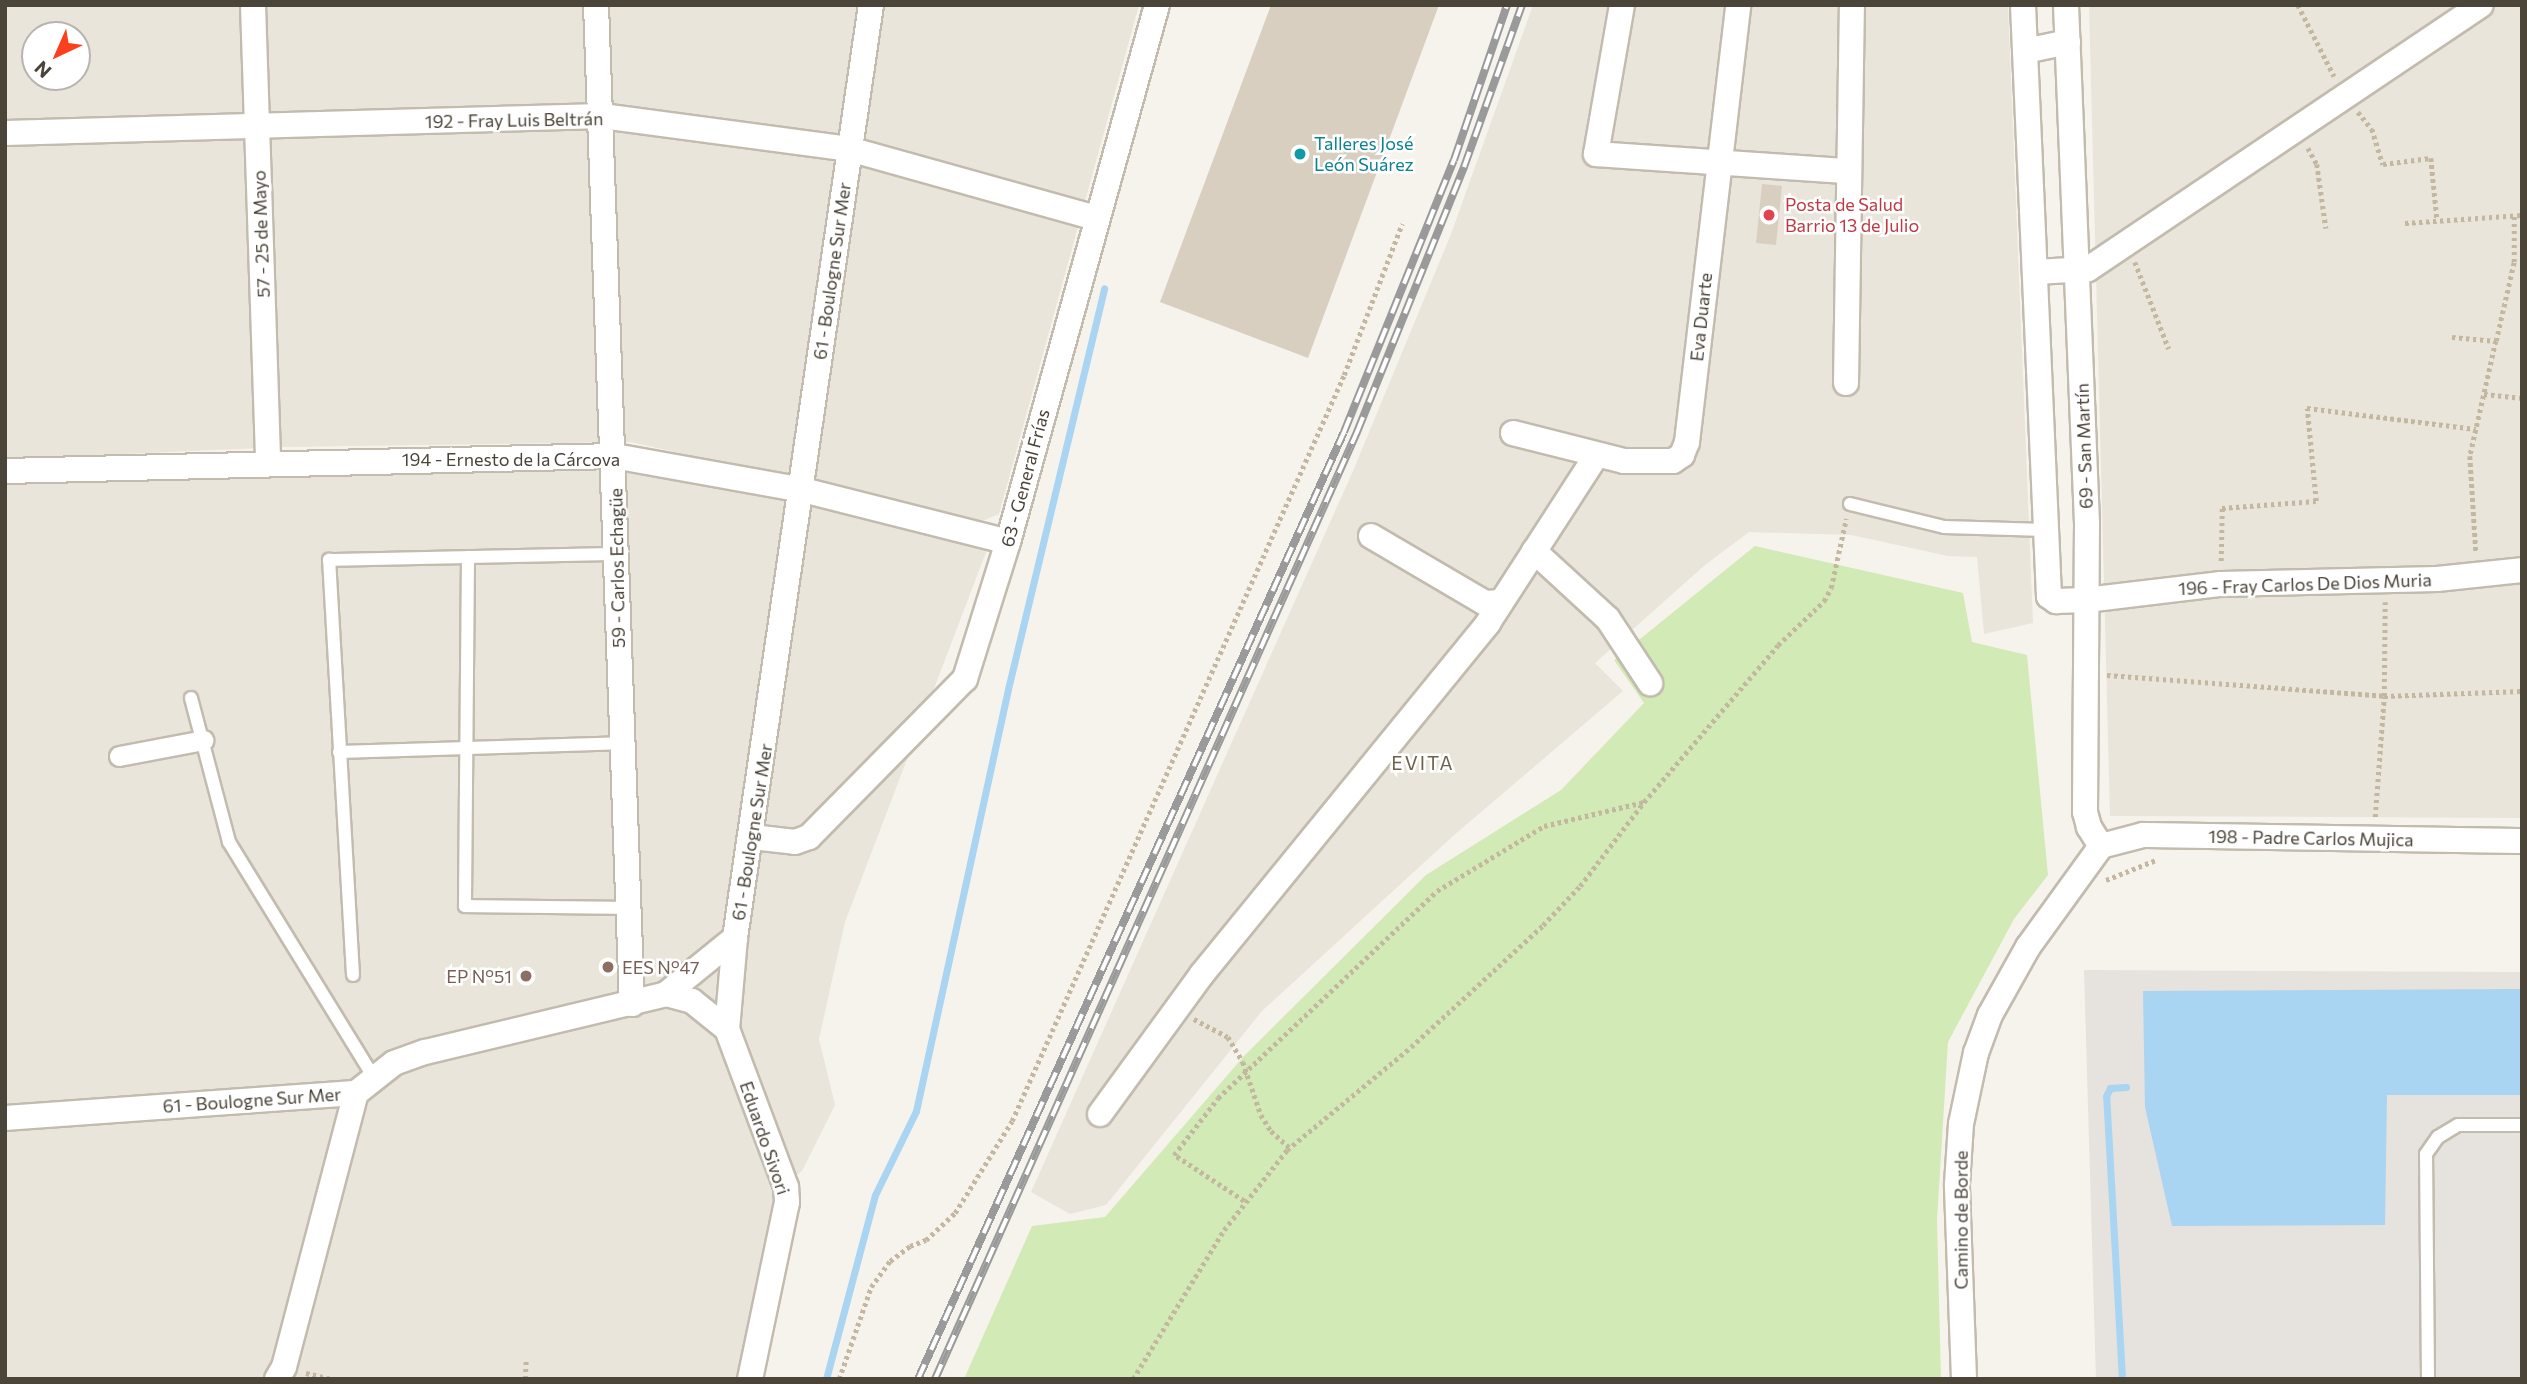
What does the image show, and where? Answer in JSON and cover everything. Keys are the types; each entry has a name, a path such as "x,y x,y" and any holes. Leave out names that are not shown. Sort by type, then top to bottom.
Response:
{"street":[{"name":"57 - 25 de Mayo","path":"253,5 268,462"},
{"name":"59 - Carlos Echagüe","path":"596,5 632,1004"},
{"name":"61 - Boulogne Sur Mer","path":"5,1118 364,1084 425,1052 666,994 735,938 803,490 871,5"},
{"name":"63 - General Frías","path":"752,837 795,842 809,837 956,692 965,679 1008,542 1157,5"},
{"path":"1622,5 1596,154 1847,171"},
{"name":"Eva Duarte","path":"1513,433 1624,461 1672,461 1682,455 1688,442 1738,5"},
{"path":"1846,383 1847,171 1852,5"},
{"path":"2023,5 2046,530"},
{"name":"69 - San Martín","path":"2066,5 2078,271 2086,600 2085,811 2089,827 2101,846"},
{"path":"2036,272 2078,271 2128,245 2343,95 2481,5"},
{"path":"2025,51 2068,42"},
{"name":"192 - Fray Luis Beltrán","path":"5,133 602,116 849,149 1096,218"},
{"name":"194 - Ernesto de la Cárcova","path":"5,471 268,462 614,456 803,490 1008,542"},
{"path":"1100,1114 1176,1010 1501,602 1596,456"},
{"name":"196 - Fray Carlos De Dios Muria","path":"2046,530 2049,596 2056,601 2221,584 2385,580 2522,570"},
{"path":"1371,536 1485,603 1501,602"},
{"path":"1534,551 1608,619 1650,683"},
{"path":"118,756 204,740"},
{"name":"198 - Padre Carlos Mujica","path":"2101,846 2143,835 2522,841"},
{"name":"Camino de Borde","path":"1964,1379 1957,1184 1961,1124 1976,1053 1990,1015 2028,947 2101,846"},
{"name":"Eduardo Sivori","path":"735,938 727,1029 786,1187 787,1202 750,1379"},
{"path":"666,994 692,1001 727,1029"},
{"path":"277,1379 284,1367 364,1084"}],"lane":[{"path":"1850,504 1944,527 2046,530"},
{"path":"353,975 329,560 617,554"},
{"path":"468,556 465,906 629,908"},
{"path":"191,698 229,842 364,1084"},
{"path":"340,752 465,745 621,743"},
{"path":"2428,1379 2426,1154 2438,1137 2458,1125 2522,1125"}],"path":[{"path":"2298,5 2343,95 2372,129 2383,164 2431,158 2437,218"},
{"path":"2297,129 2317,164 2326,228"},
{"path":"2477,574 2470,456 2514,262 2514,215"},
{"path":"2405,222 2522,215"},
{"path":"839,1379 871,1287 890,1261 910,1246 926,1240 955,1213 1013,1121 1343,375 1402,224"},
{"path":"2128,245 2169,349"},
{"path":"2452,337 2496,341"},
{"path":"2484,394 2522,398"},
{"path":"2221,584 2222,508 2316,501 2307,408 2476,429"},
{"path":"1133,1379 1244,1201 1290,1148 1411,1047 1544,925 1580,886 1644,802 1778,645 1824,601 1831,588 1850,504"},
{"path":"2373,839 2385,696 2385,580"},
{"path":"2086,673 2385,696 2522,691"},
{"path":"1244,1201 1174,1155 1218,1098 1437,891 1544,826 1644,802"},
{"path":"2101,882 2165,858"},
{"path":"1176,1010 1228,1037 1247,1071 1261,1115 1290,1148"},
{"path":"525,1379 526,1360"}],"shaded area":[{"path":"5,5 1139,5 999,514 982,521 631,442 282,447 5,459"},
{"path":"1533,5 2008,5 2033,623 1984,634 1977,557 1948,556 1851,535 1749,532 1705,565 1595,663 1623,691 1453,836 1262,1011 1106,1205 1070,1214 1031,1192 1353,471 1451,234"},
{"path":"2089,5 2522,5 2522,818 2110,816"},
{"path":"604,467 792,498 988,547 845,922 819,1039 835,1105 802,1171 774,1193 741,1379 5,1379 5,484"},
{"path":"2084,970 2522,972 2522,1379 2096,1379"}],"green space":[{"path":"1755,546 1963,593 1972,642 2027,655 2048,875 2014,919 1948,1042 1937,1220 1941,1379 964,1379 1032,1226 1105,1217 1244,1056 1426,875 1561,790 1644,703 1614,660"}],"water":[{"path":"2522,989 2522,1095 2387,1095 2385,1225 2172,1226 2145,1107 2143,991"}],"building":[{"name":"Talleres José León Suárez","path":"1271,5 1439,5 1308,358 1160,302"},
{"name":"Posta de Salud Barrio 13 de Julio","path":"1762,184 1782,186 1776,245 1756,243"}],"waterway":[{"path":"826,1379 875,1195 916,1111 1008,689 1104,288"},
{"path":"2122,1379 2106,1096 2110,1088 2126,1087"}],"railway":[{"path":"918,1379 1344,432 1454,160 1507,5"},
{"path":"935,1379 1357,432 1464,167 1522,5"}],"place":[{"name":"Talleres José León Suárez","path":"1300,154"},
{"name":"Posta de Salud Barrio 13 de Julio","path":"1769,215"},
{"name":"EES N°47","path":"608,967"},
{"name":"EP N°51","path":"526,976"}],"district":[{"name":"EVITA","path":"1423,763"}]}
